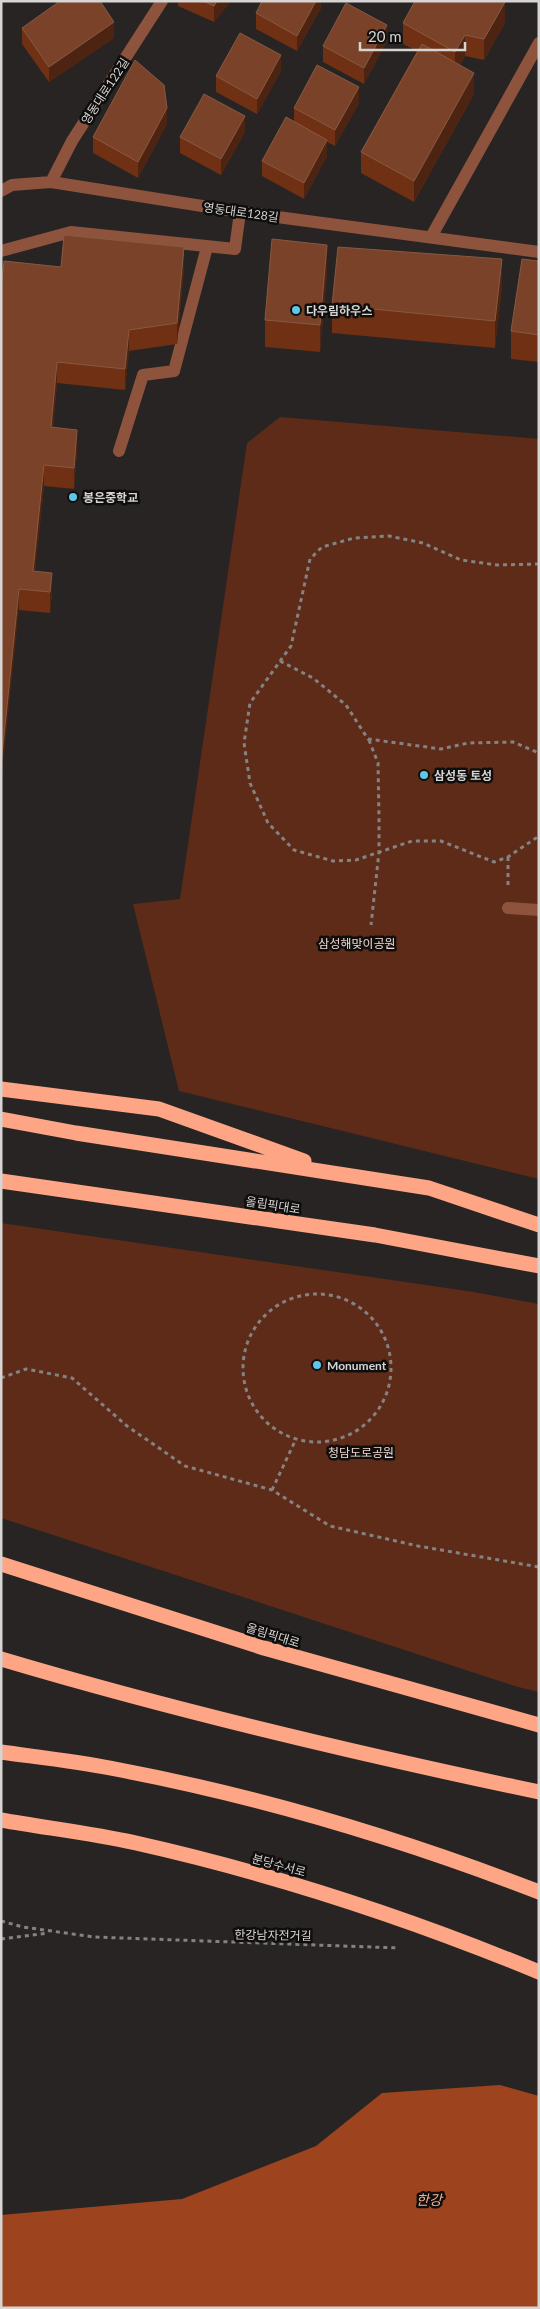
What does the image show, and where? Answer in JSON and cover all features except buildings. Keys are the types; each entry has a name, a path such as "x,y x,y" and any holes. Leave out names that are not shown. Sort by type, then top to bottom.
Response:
{"highway":[{"path":"1,1089 159,1109 336,1173"},
{"path":"1,1118 76,1133 429,1188 539,1225"},
{"name":"올림픽대로","path":"1,1181 375,1235 539,1266"},
{"name":"올림픽대로","path":"1,1564 264,1648 539,1725"},
{"path":"1,1660 110,1691 357,1754 539,1792"},
{"path":"1,1752 110,1768 230,1796 341,1825 446,1856 539,1892"},
{"name":"분당수서로","path":"1,1820 135,1843 345,1899 475,1946 539,1972"}],"street":[{"name":"영동대로122길","path":"51,182 72,141 162,1"},
{"path":"431,237 539,43"},
{"name":"영동대로128길","path":"1,191 12,185 51,182 240,212 539,252"},
{"path":"1,251 71,232 235,249 240,212"},
{"path":"119,451 143,375 174,371 207,247"},
{"path":"508,908 539,910"}],"path":[{"path":"539,564 497,565 461,560 423,543 389,536 354,538 322,547 310,559 291,646 250,703 244,743 250,783 268,823 294,850 333,861 356,860 412,841 441,841 494,862 508,857 539,836"},
{"path":"280,661 313,678 346,705 368,739 378,763 379,852 371,925"},
{"path":"368,739 441,749 468,743 513,742 539,753"},
{"path":"323,1293 347,1299 368,1313 384,1333 392,1356 391,1381 382,1405 366,1424 345,1437 321,1442 296,1439 274,1429 257,1412 246,1390 243,1366 247,1343 259,1322 277,1305 292,1298 299,1295 323,1293"},
{"path":"1,1378 26,1369 72,1378 127,1426 185,1466 272,1490 330,1526 418,1546 539,1567"},
{"path":"272,1490 296,1439"},
{"name":"한강남자전거길","path":"1,1921 53,1933 94,1938 180,1942 332,1944 406,1949"},
{"path":"1,1939 53,1933"}],"green space":[{"name":"삼성해맞이공원","path":"280,417 539,439 539,1179 179,1091 133,904 180,899 247,443"},
{"name":"청담도로공원","path":"1,1223 474,1292 539,1304 539,1692 518,1687 1,1518"}],"water":[{"name":"한강","path":"500,2085 539,2096 539,2308 1,2308 1,2215 182,2199 316,2146 382,2093"}],"place":[{"name":"다우림하우스","path":"296,310"},
{"name":"봉은중학교","path":"73,497"},
{"name":"삼성동 토성","path":"424,775"},
{"name":"Monument","path":"317,1365"}]}
